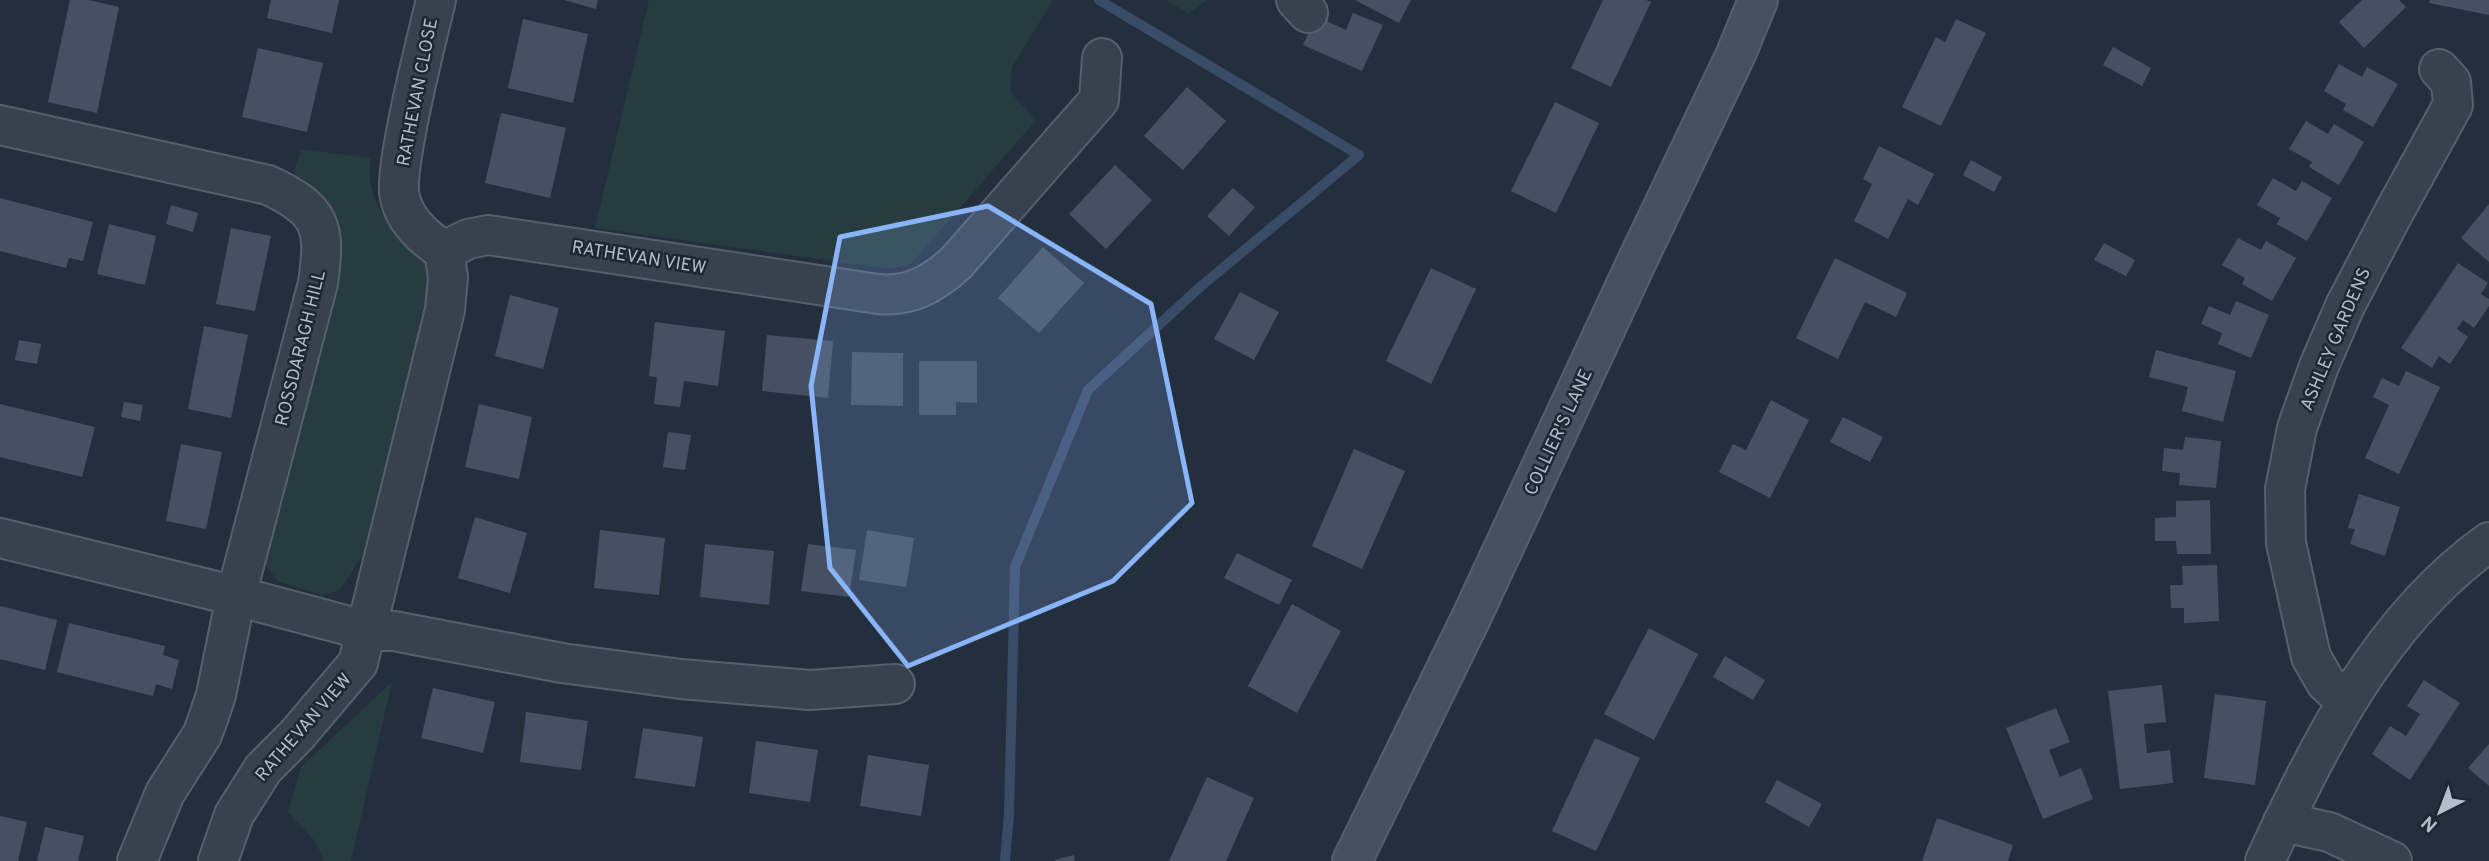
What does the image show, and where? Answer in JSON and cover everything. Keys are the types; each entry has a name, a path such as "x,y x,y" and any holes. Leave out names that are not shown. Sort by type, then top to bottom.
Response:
{"street":[{"name":"RATHEVAN CLOSE","path":"436,0 409,116 399,194 410,220 426,238 444,251"},
{"name":"COLLIER'S LANE","path":"1352,861 1471,618 1736,54 1758,0"},
{"name":"RATHEVAN VIEW","path":"218,861 234,815 262,769 296,736 358,663 445,310 448,277 444,251 468,239 488,235 878,294 900,295 912,292 932,283 956,263 1099,100 1102,58"},
{"name":"ASHLEY GARDENS","path":"2346,701 2326,683 2311,657 2286,542 2286,489 2297,428 2319,366 2345,306 2453,105 2451,82 2439,69"},
{"name":"ROSSDARAGH HILL","path":"0,125 268,185 294,197 310,211 323,247 318,283 236,596 216,695 196,745 165,793 137,861"},
{"path":"0,538 368,631 394,631 562,663 681,679 810,690 895,684"},
{"path":"2265,861 2310,765 2346,701 2379,653 2431,592 2467,558 2489,542"},
{"path":"2283,822 2329,832 2392,861"}],"highlighted area":[{"path":"988,206 1151,304 1192,503 1113,581 908,666 830,568 811,386 840,237"}],"green space":[{"path":"649,0 1053,0 1012,67 1010,92 1036,120 910,265 889,269 595,228"},
{"path":"1166,0 1206,0 1189,14"},
{"path":"301,149 370,158 370,177 378,206 403,242 434,269 433,307 365,552 339,591 321,595 278,581 264,563 334,264 291,182"},
{"path":"392,682 351,861 325,861 314,840 288,812 301,767"}],"building":[{"path":"70,0 89,0 119,7 97,113 48,102"},
{"path":"271,0 339,0 332,33 267,18"},
{"path":"564,0 598,0 596,9"},
{"path":"1355,0 1411,0 1399,23"},
{"path":"1603,0 1651,2 1611,87 1571,68"},
{"path":"2362,0 2399,0 2406,7 2364,48 2339,22"},
{"path":"2430,0 2489,0 2489,15 2429,3"},
{"path":"1353,13 1383,25 1362,71 1303,45 1316,16 1346,30"},
{"path":"523,19 588,34 573,103 508,88"},
{"path":"1956,19 1986,33 1941,126 1902,107 1936,37 1945,42"},
{"path":"2113,47 2151,68 2142,86 2103,65"},
{"path":"258,48 323,63 307,132 242,117"},
{"path":"2339,64 2362,77 2367,67 2398,84 2373,127 2343,110 2346,104 2324,91"},
{"path":"1187,87 1226,121 1183,170 1144,136"},
{"path":"1555,102 1599,123 1556,213 1511,191"},
{"path":"501,113 566,128 550,198 485,183"},
{"path":"2306,121 2328,134 2334,124 2364,142 2339,185 2309,167 2312,162 2289,149"},
{"path":"1879,146 1934,174 1918,205 1908,199 1888,239 1854,221 1872,184 1863,179"},
{"path":"1971,160 2002,177 1994,192 1963,175"},
{"path":"1115,165 1152,200 1106,249 1069,214"},
{"path":"2273,178 2296,191 2302,181 2332,198 2307,241 2277,224 2280,218 2257,205"},
{"path":"1233,188 1255,207 1229,236 1207,216"},
{"path":"0,198 93,222 83,261 69,258 66,268 0,251"},
{"path":"2489,204 2489,262 2461,238"},
{"path":"171,205 198,213 193,232 166,224"},
{"path":"109,224 156,236 145,285 97,274"},
{"path":"231,228 271,236 255,311 216,304"},
{"path":"2238,238 2261,250 2266,241 2296,258 2272,301 2242,284 2245,278 2222,265"},
{"path":"2104,243 2135,260 2126,276 2094,260"},
{"path":"1043,247 1084,283 1039,333 998,298"},
{"path":"1835,258 1907,293 1896,317 1865,302 1838,359 1796,338"},
{"path":"2458,263 2488,283 2481,294 2489,299 2489,306 2474,328 2463,320 2457,329 2468,337 2450,364 2439,356 2432,368 2401,348"},
{"path":"1431,268 1476,289 1431,384 1386,361"},
{"path":"1240,292 1279,312 1254,360 1214,339"},
{"path":"510,295 559,308 543,369 495,356"},
{"path":"2236,301 2269,315 2251,358 2218,344 2222,333 2201,324 2209,306 2230,315"},
{"path":"655,322 725,331 718,386 684,381 680,407 654,404 657,377 649,376"},
{"path":"204,326 248,335 231,418 188,409"},
{"path":"767,335 833,341 828,398 762,391"},
{"path":"19,340 41,344 37,364 15,360"},
{"path":"2156,350 2236,371 2223,422 2182,411 2188,387 2149,377"},
{"path":"852,352 903,353 903,406 851,405"},
{"path":"919,361 977,361 977,403 956,402 956,415 919,415"},
{"path":"2406,371 2440,387 2399,474 2365,458 2389,405 2373,397 2382,378 2399,386"},
{"path":"1771,400 1809,420 1770,498 1719,472 1733,444 1746,450"},
{"path":"124,402 143,405 140,421 121,417"},
{"path":"0,404 95,427 82,477 0,457"},
{"path":"479,404 532,417 519,479 465,467"},
{"path":"1843,417 1883,437 1870,462 1830,442"},
{"path":"668,432 691,435 685,470 663,467"},
{"path":"2185,437 2221,441 2216,488 2179,485 2180,473 2162,471 2164,448 2183,450"},
{"path":"181,444 222,452 206,529 166,521"},
{"path":"1354,449 1405,471 1362,569 1312,546"},
{"path":"2359,494 2400,507 2385,556 2350,544 2355,529 2348,528"},
{"path":"2210,500 2211,554 2177,554 2176,541 2155,541 2155,518 2176,517 2176,501"},
{"path":"475,517 527,533 510,593 458,578"},
{"path":"600,530 665,538 659,595 594,588"},
{"path":"867,530 914,538 906,587 859,580"},
{"path":"705,544 774,551 769,605 700,597"},
{"path":"808,544 856,550 849,597 801,591"},
{"path":"1237,553 1292,580 1279,605 1224,578"},
{"path":"2217,565 2219,621 2184,623 2184,608 2171,608 2170,585 2183,585 2182,566"},
{"path":"1292,604 1341,631 1297,713 1248,686"},
{"path":"0,606 57,620 45,670 0,659"},
{"path":"69,623 165,646 163,655 179,660 172,689 156,684 153,696 57,672"},
{"path":"1649,628 1698,654 1654,740 1604,714"},
{"path":"1725,656 1765,680 1753,700 1713,677"},
{"path":"2424,680 2460,703 2410,780 2372,754 2390,726 2406,736 2420,714 2407,706"},
{"path":"2162,685 2166,722 2144,724 2147,753 2170,750 2173,783 2120,789 2108,691"},
{"path":"433,688 495,702 483,753 421,738"},
{"path":"2215,694 2266,701 2255,785 2204,778"},
{"path":"2056,708 2070,742 2049,750 2060,777 2081,768 2093,799 2043,819 2006,728"},
{"path":"526,712 588,721 581,770 520,762"},
{"path":"643,728 703,737 695,787 635,778"},
{"path":"1595,738 1640,758 1596,851 1552,831"},
{"path":"756,741 818,750 810,802 749,793"},
{"path":"2489,744 2489,786 2468,768"},
{"path":"868,755 929,765 921,816 860,806"},
{"path":"1207,777 1254,798 1226,861 1169,861"},
{"path":"1777,780 1822,804 1809,827 1765,802"},
{"path":"0,816 27,822 18,861 0,861"},
{"path":"1937,818 2013,845 2008,861 1922,861"},
{"path":"45,827 84,836 78,861 37,861"},
{"path":"1074,855 1075,861 1055,861 1055,860"}],"waterway":[{"path":"1005,861 1009,814 1015,567 1088,390 1200,287 1359,155 1099,0"}]}
